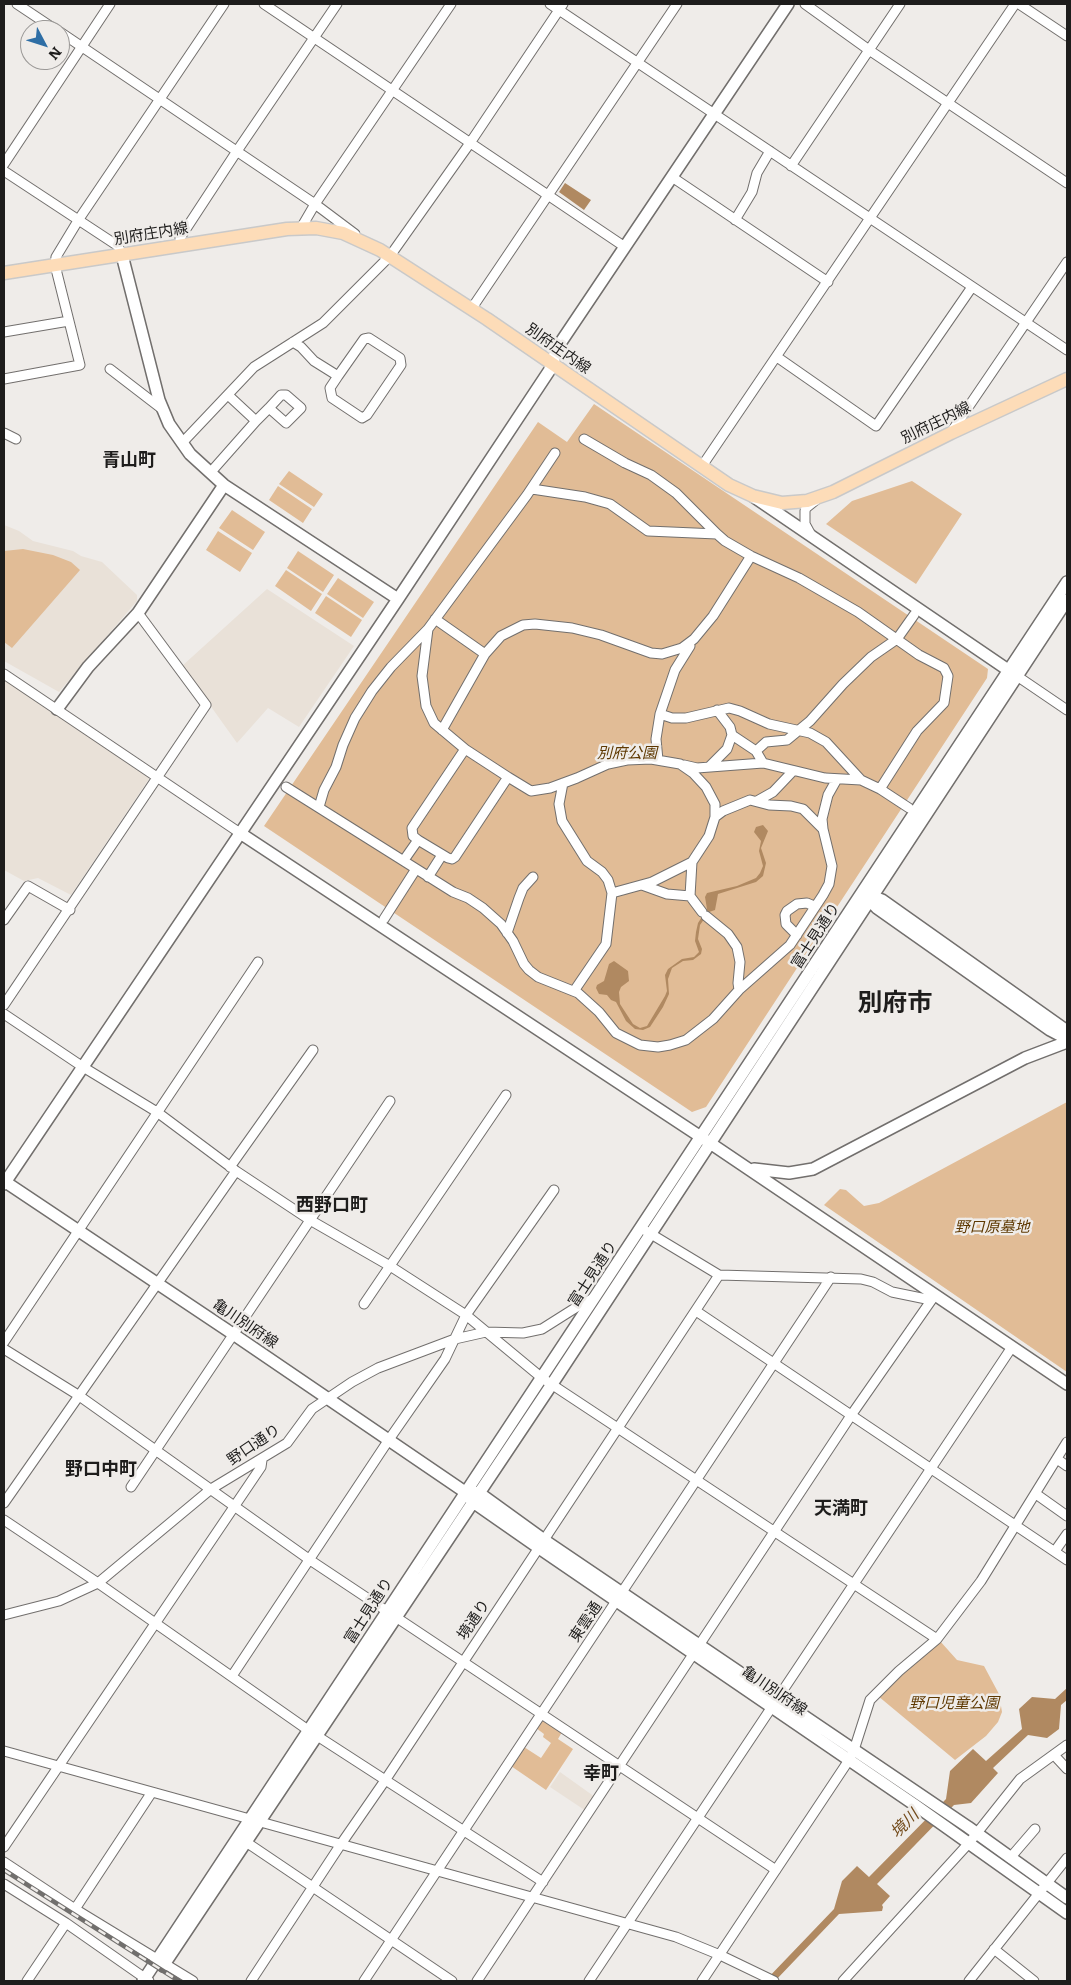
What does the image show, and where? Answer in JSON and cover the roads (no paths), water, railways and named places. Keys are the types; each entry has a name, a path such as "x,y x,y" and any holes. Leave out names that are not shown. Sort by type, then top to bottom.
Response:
{"main road":[{"name":"別府庄内線","path":"4,273 301,228 336,231 364,241 390,256 487,319 730,485 753,496 771,501 793,503 823,496 1067,379"}],"street":[{"path":"18,4 41,20"},
{"path":"4,164 110,4"},
{"path":"4,379 80,365 54,265 56,257 79,219 224,4"},
{"path":"264,4 625,247"},
{"path":"181,245 180,238 337,4"},
{"path":"301,228 315,204 451,4"},
{"path":"550,4 561,7 714,114 1067,350"},
{"path":"474,305 677,4"},
{"path":"4,1182 398,600 553,365 555,353 561,342 788,4"},
{"path":"805,4 948,104 1067,183"},
{"path":"791,166 900,4"},
{"path":"702,466 1017,4 1067,36"},
{"path":"182,443 254,367 329,317 390,256 470,143 561,7"},
{"path":"70,39 315,204 364,241"},
{"path":"735,220 752,192 757,173 770,151"},
{"path":"4,172 118,246 122,255 162,409 190,454 224,485 398,600"},
{"path":"672,177 828,282"},
{"path":"951,434 1067,262"},
{"path":"777,357 876,426 972,287"},
{"path":"4,332 69,321"},
{"path":"369,338 400,358 401,365 367,415 362,418 332,398 330,388 338,376 364,339 369,338"},
{"path":"293,342 302,347 314,361 338,376"},
{"path":"110,369 162,409"},
{"path":"228,395 256,421"},
{"path":"210,473 269,408"},
{"path":"4,433 16,439"},
{"path":"584,439 625,463 651,475 676,493 717,534 751,556 799,578 858,612 926,659 944,668 948,676 946,697 941,708 917,731 880,789"},
{"path":"319,807 324,790 336,767 355,718 381,678 428,629 556,454"},
{"path":"58,709 88,667 138,613 224,485"},
{"path":"532,489 585,497 610,504 648,532 717,534"},
{"path":"753,496 1067,710"},
{"path":"812,538 805,524 805,511 809,505 823,496"},
{"path":"658,760 656,738 660,714 675,670 694,639 713,616 751,556"},
{"path":"547,1381 612,1294 646,1231 1013,674 1067,582"},
{"path":"1013,674 1067,600"},
{"path":"4,1005 70,910 157,776 206,705 138,613"},
{"path":"756,750 766,742 787,740 810,722 843,684 871,657 897,640 914,616"},
{"path":"435,620 485,654"},
{"path":"442,730 485,654 501,636 522,625 535,624 572,628 658,654 682,648 694,639"},
{"path":"428,629 422,676 426,706 430,718 465,749 531,791 550,788 618,761 658,760 697,768 763,763 837,779 861,780"},
{"path":"4,674 240,833 745,1166 933,1298 1067,1384"},
{"path":"660,714 672,718 686,718 729,708 769,724 810,733 822,739 861,780 880,789 909,808"},
{"path":"710,766 727,749 732,735 730,727 717,710"},
{"path":"732,735 756,750 763,763"},
{"path":"465,749 412,828 413,836 418,840 448,858 455,857 508,777"},
{"path":"612,893 662,878 692,862 709,836 716,817 715,804 706,787 693,773 680,764"},
{"path":"758,801 774,792 793,771"},
{"path":"286,787 452,892 468,898 483,908 507,933 529,970 538,977 574,991 586,999 604,1017 612,1029 623,1038 646,1046 658,1047 678,1043 691,1037 713,1019 739,990 790,945 797,935 826,890 831,872 831,859 822,829 824,807 837,779"},
{"path":"563,783 559,804 562,821 587,861 602,872 608,880 612,893 606,944 574,991"},
{"path":"716,817 723,811 750,800 770,805 791,806 803,809 822,829"},
{"path":"404,860 418,840"},
{"path":"428,877 442,855"},
{"path":"692,862 690,896 704,914 728,934 737,947 740,962 739,990"},
{"path":"384,919 416,869"},
{"path":"507,933 523,888 533,877"},
{"path":"642,885 667,894 690,896"},
{"path":"4,920 28,886 70,910"},
{"path":"868,896 1042,1024 1067,1040"},
{"path":"868,896 882,900 1067,1031"},
{"path":"797,935 786,924 785,915 797,904 814,906"},
{"path":"4,1342 258,962"},
{"path":"4,1014 83,1067 157,1112 233,1169 310,1220 390,1266 466,1315 547,1381 937,1639"},
{"path":"1038,1052 1046,1041 1046,1031 1042,1024"},
{"path":"745,1166 774,1173 813,1169 1038,1052 1067,1040"},
{"path":"4,1503 157,1283 313,1050"},
{"path":"364,1304 506,1095"},
{"path":"131,1487 390,1100"},
{"name":"亀川別府線","path":"4,1182 233,1334 465,1492 476,1497 619,1597 919,1801 968,1835 1039,1893 1067,1913"},
{"path":"232,1676 388,1440 445,1359 466,1315 554,1190"},
{"path":"646,1231 719,1275 860,1279 874,1282 892,1292 933,1298"},
{"name":"富士見通り","path":"391,1615 476,1497 595,1298 646,1231"},
{"name":"境通り","path":"252,1981 313,1886 619,1429 719,1275"},
{"name":"東雲通","path":"364,1981 831,1277"},
{"name":"野口通り","path":"4,1615 59,1601 98,1583 212,1489 287,1443 312,1408 352,1382 378,1368 455,1339 486,1332 522,1333 542,1328 580,1305 595,1298 612,1294"},
{"path":"477,1981 852,1414 933,1298"},
{"path":"696,1311 1067,1560"},
{"path":"589,1981 1012,1347"},
{"path":"4,1349 78,1395 155,1451 234,1504 310,1560 391,1615 542,1713 697,1819 776,1870"},
{"name":"富士見通り","path":"148,1980 391,1615 465,1492 547,1381"},
{"path":"702,1981 851,1755 870,1700 899,1671 937,1639 981,1581 1067,1442"},
{"path":"1057,1458 1067,1466"},
{"path":"4,1847 154,1622 261,1467 262,1460"},
{"path":"1036,1494 1067,1516"},
{"path":"4,1520 313,1732 543,1882"},
{"path":"1054,1551 1067,1534"},
{"path":"843,1981 968,1835 1020,1779 1067,1745"},
{"path":"4,1751 676,1936 774,1981"},
{"path":"1054,1755 1067,1769"},
{"path":"75,1909 152,1792"},
{"name":"富士見通り","path":"161,1961 246,1842 254,1821"},
{"path":"1010,1858 1035,1829"},
{"name":"亀川別府線","path":"968,1835 1010,1858 1067,1898"},
{"path":"246,1842 452,1981"},
{"path":"969,1981 1067,1858"},
{"path":"4,1862 75,1909 193,1981"},
{"path":"4,1884 66,1923 148,1980"},
{"path":"27,1981 66,1923"},
{"path":"994,1949 1034,1981"}],"railway":[{"path":"4,1870 179,1981"}],"district":[{"name":"青山町","path":"129,461"},
{"name":"別府市","path":"895,1004"},
{"name":"西野口町","path":"332,1206"},
{"name":"野口中町","path":"101,1470"},
{"name":"天満町","path":"841,1509"},
{"name":"幸町","path":"601,1774"}],"park label":[{"name":"別府公園","path":"627,754"},
{"name":"野口原墓地","path":"992,1228"},
{"name":"野口児童公園","path":"954,1704"}],"water label":[{"name":"境川","path":"905,1824"}]}
